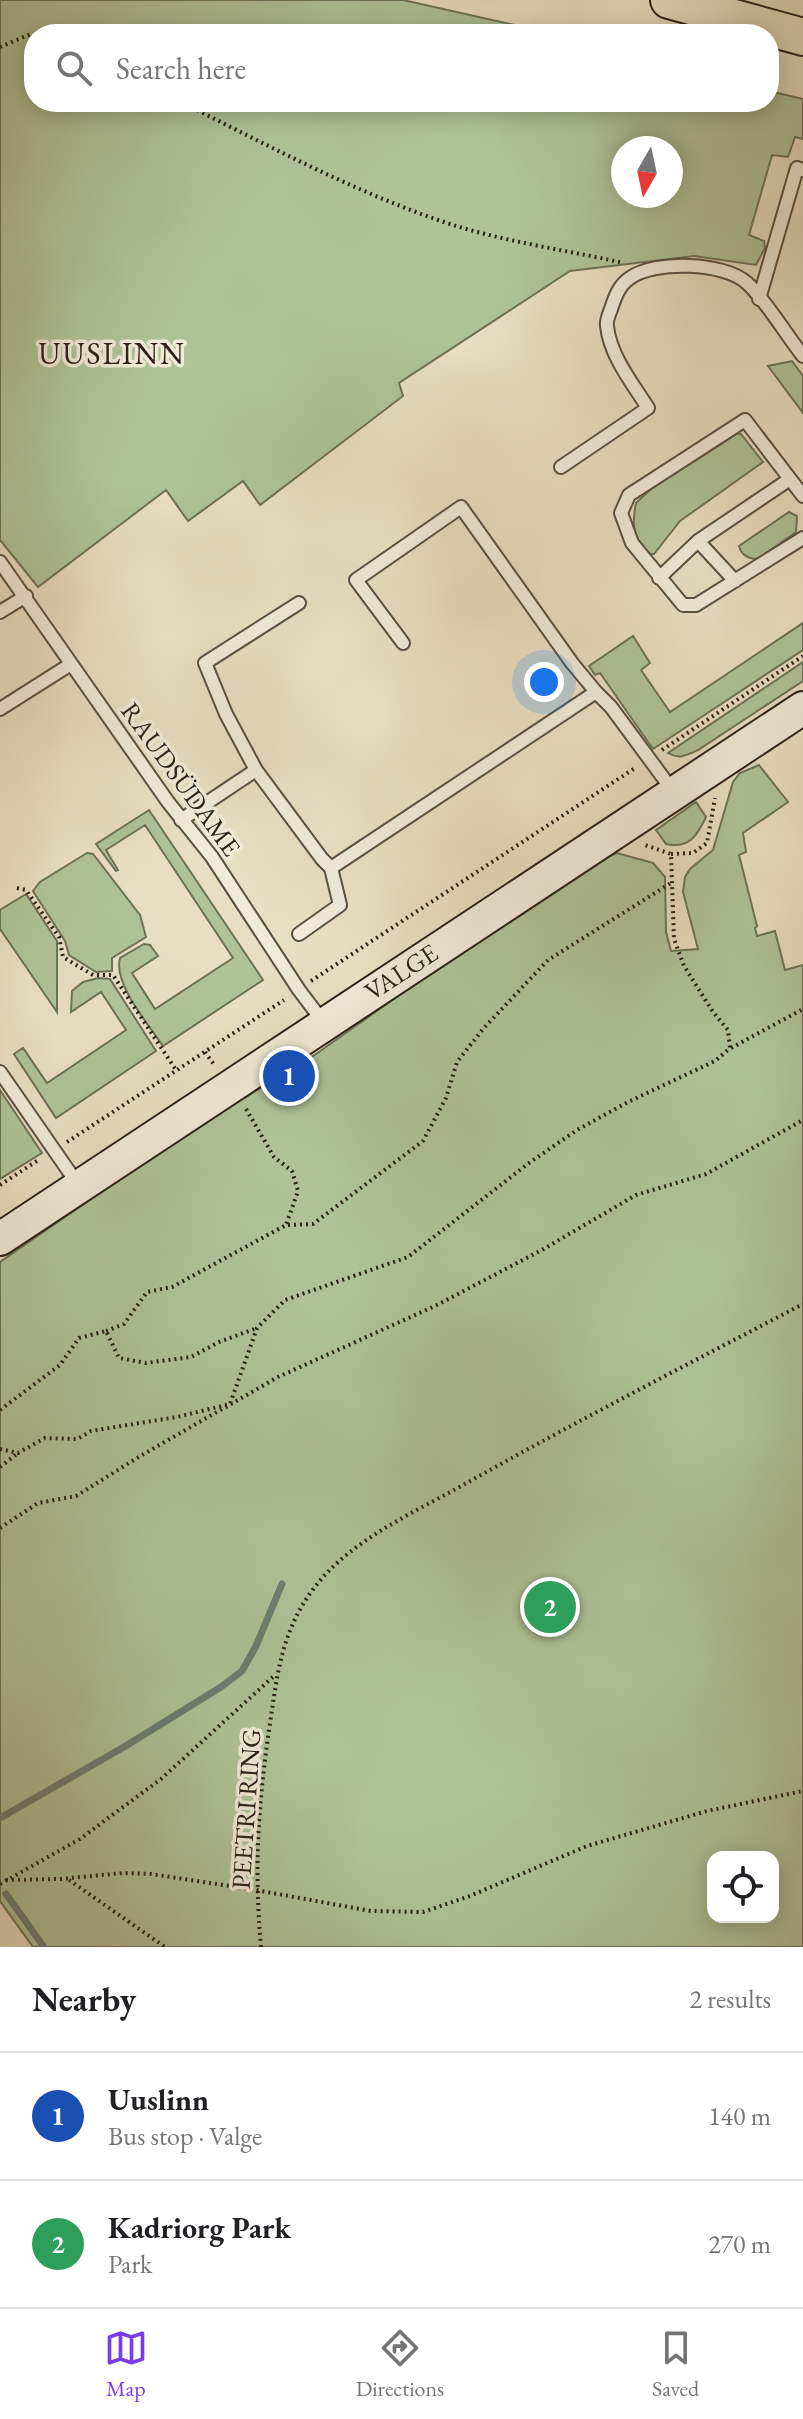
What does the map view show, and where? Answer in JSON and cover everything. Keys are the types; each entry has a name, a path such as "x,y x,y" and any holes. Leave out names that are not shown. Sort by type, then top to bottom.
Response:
{"main road":[{"path":"669,0 756,24"},
{"path":"779,30 803,37"}],"street":[{"name":"VALGE","path":"0,1239 803,708"}],"lane":[{"path":"759,299 797,168 803,170"},
{"path":"561,467 648,408 611,347 606,323 616,293 628,278 650,268 679,265 729,273 747,282 803,356"},
{"path":"803,496 745,420 629,495 621,513 632,543 683,605 696,605 803,538"},
{"path":"659,578 698,541 790,479"},
{"path":"403,643 356,580 461,507 572,663 611,707 674,792"},
{"path":"698,541 735,581"},
{"name":"RAUDSÜDAME","path":"0,562 181,820 212,857 324,1023"},
{"path":"0,612 26,596"},
{"path":"299,603 205,663 226,714 256,770 331,868 340,905 299,934"},
{"path":"0,709 71,664"},
{"path":"331,868 596,692"},
{"path":"181,820 256,770"},
{"path":"0,1072 79,1186"}],"path":[{"path":"0,47 24,37"},
{"path":"201,112 347,185 439,221 534,246 650,268"},
{"path":"0,1185 803,656"},
{"path":"615,832 671,854 693,853 707,843 717,789 711,768"},
{"path":"671,854 674,939 684,966 728,1030 730,1048"},
{"path":"0,1410 60,1365 79,1338 124,1324 147,1292 172,1287 286,1225 313,1224 423,1141 446,1098 457,1062 483,1029 548,960 671,883"},
{"path":"17,888 26,890 59,937 63,957 93,975 113,975 176,1070"},
{"path":"106,1331 119,1358 146,1363 191,1357 219,1342 257,1328 285,1300 408,1257 529,1163 577,1130 715,1061 730,1048 803,1009"},
{"path":"205,1052 217,1070"},
{"path":"241,1100 274,1157 292,1171 298,1191 286,1225"},
{"path":"0,1528 38,1503 76,1496 278,1377 448,1299 540,1251 636,1195 706,1174 803,1120"},
{"name":"PEETRI RING","path":"261,1947 256,1890 259,1797 276,1674 282,1649 313,1590 354,1549 516,1456 803,1304"},
{"path":"230,1404 257,1328"},
{"path":"0,1467 45,1438 77,1439 91,1431 177,1417 230,1404"},
{"path":"0,1449 18,1453"},
{"path":"0,1884 80,1839 161,1779 276,1674"},
{"path":"6,1880 151,1874 371,1911 423,1912 470,1896 587,1846 707,1811 803,1791"},
{"path":"67,1878 165,1947"}],"green space":[{"path":"0,0 403,0 510,24 24,24 24,112 779,112 779,93 803,99 803,139 795,137 788,157 772,155 749,235 764,241 765,248 756,265 694,256 570,271 399,383 403,396 260,505 243,481 188,521 166,490 38,587 0,540"},
{"path":"792,361 803,376 803,413 768,366"},
{"path":"738,433 763,462 680,521 654,554 645,554 634,530 636,503 651,489"},
{"path":"789,512 797,516 796,532 758,559 744,554 739,546"},
{"path":"803,623 803,650 653,749 600,673 595,675 589,666 633,636 650,663 641,670 670,712"},
{"path":"803,662 803,681 698,750 679,756 668,753"},
{"path":"759,765 788,802 743,833 746,852 739,855 757,936 775,931 785,970 803,965 803,1947 33,1947 0,1901 0,1262 173,1142 316,1054 610,856 617,853 653,863 665,877 666,932 671,951 698,949 683,892 685,877 713,850 733,782 740,773"},
{"path":"696,802 706,817 695,835 681,845 666,844 656,830"},
{"path":"149,810 263,980 163,1046 127,992 119,968 120,958 144,944 150,945 158,956 132,973 155,1009 233,958 145,825 106,850 116,871 96,844"},
{"path":"87,853 93,854 140,915 146,937 112,958 112,971 96,972 69,955 65,941 33,891 40,882"},
{"path":"26,894 57,941 57,1012 0,929 0,910"},
{"path":"110,979 156,1051 56,1118 14,1054 23,1048 47,1083 126,1030 101,992 71,1012 72,991 83,982"},
{"path":"0,1090 42,1153 0,1179"}],"waterway":[{"path":"0,1818 124,1747 242,1671 282,1584"},
{"path":"6,1894 44,1947"}],"place":[{"name":"Uuslinn","path":"289,1076"},
{"name":"Kadriorg Park","path":"550,1607"}],"district":[{"name":"UUSLINN","path":"112,353"}]}
